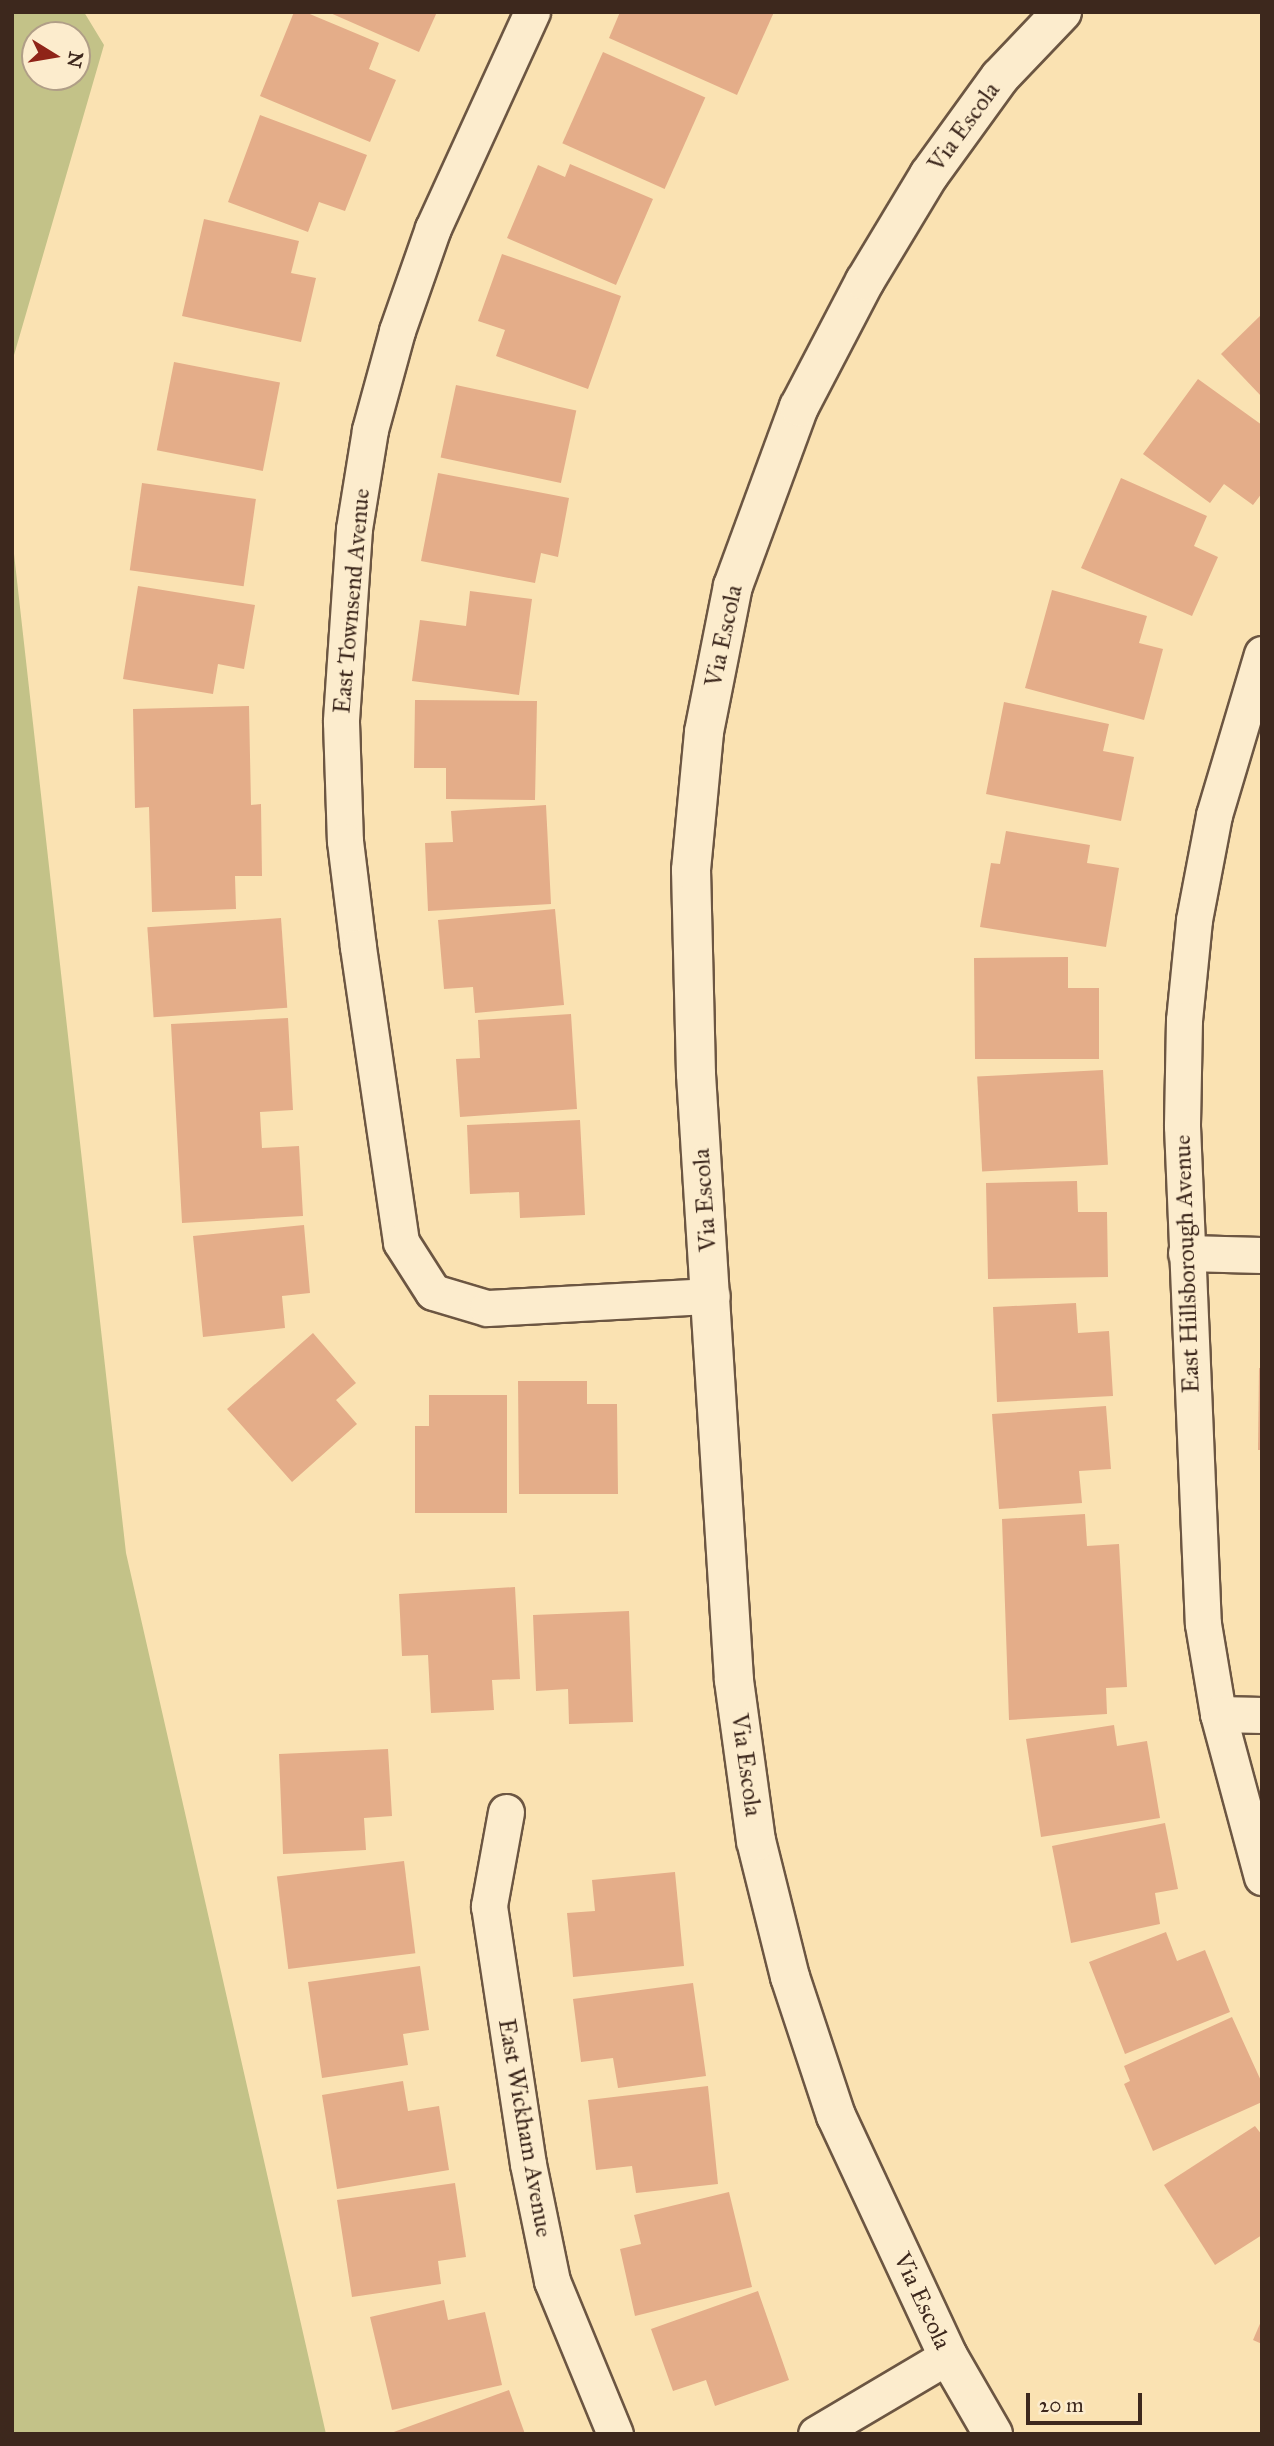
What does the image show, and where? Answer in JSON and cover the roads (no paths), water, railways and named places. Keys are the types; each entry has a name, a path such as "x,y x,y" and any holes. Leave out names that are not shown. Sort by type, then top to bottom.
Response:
{"main road":[{"name":"Via Escola","path":"993,2434 948,2356 836,2116 790,1977 756,1841 734,1680 696,1073 691,870 704,732 733,586 799,407 865,281 929,175 1000,77 1062,12"}],"street":[{"name":"East Townsend Avenue","path":"531,12 433,228 397,331 370,430 344,631 341,722 345,841 358,947 401,1242 433,1292 487,1308 712,1296"},
{"name":"East Hillsborough Avenue","path":"1262,654 1214,816 1194,920 1184,1020 1186,1253 1197,1567 1218,1714 1262,1877"},
{"path":"1186,1253 1262,1255"},
{"path":"1218,1714 1262,1715"},
{"name":"East Wickham Avenue","path":"506,1812 489,1906 528,2164 552,2281 615,2434"},
{"path":"817,2434 948,2356"}]}
